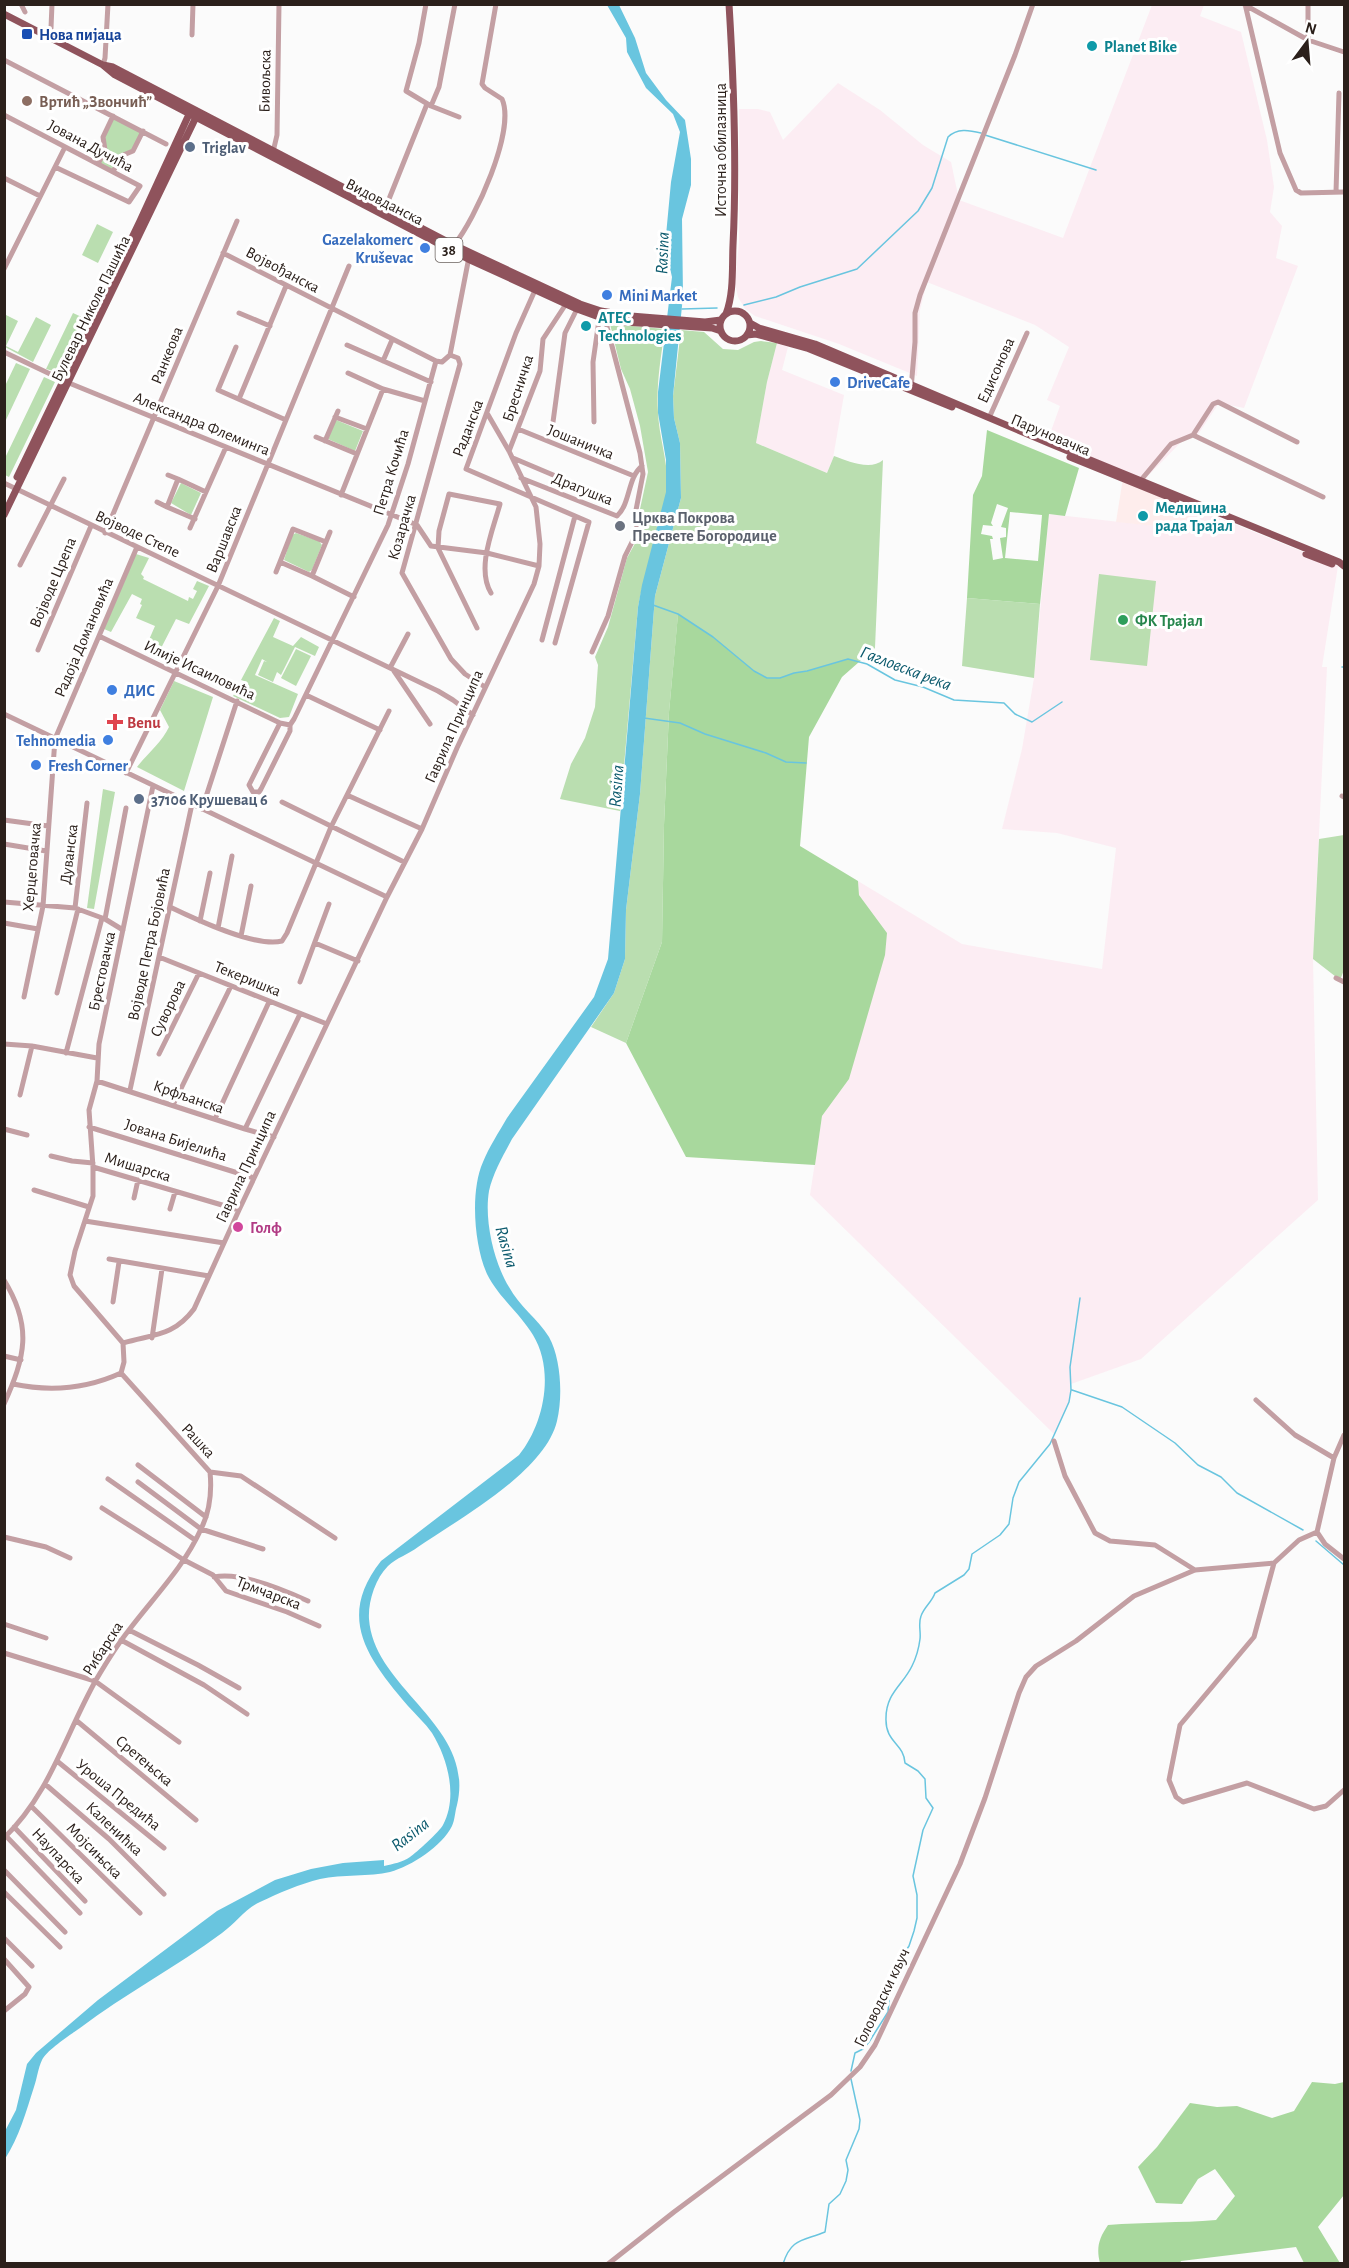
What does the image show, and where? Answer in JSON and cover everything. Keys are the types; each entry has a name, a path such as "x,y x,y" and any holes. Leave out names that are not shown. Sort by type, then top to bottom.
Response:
{"main road":[{"name":"Источна обилазница","path":"724,317 731,295 736,137 729,4"},
{"name":"Видовданска","path":"5,16 469,256 604,315"},
{"name":"Булевар Николе Пашића","path":"4,515 194,113"},
{"name":"Видовданска","path":"375,208 385,209 454,245 469,256"},
{"name":"Видовданска","path":"536,287 577,309 636,320 704,325"},
{"name":"Источна обилазница","path":"731,295 739,312"},
{"name":"38","path":"704,325 739,312"},
{"path":"739,312 746,316 750,323 747,335"},
{"path":"721,331 724,317"},
{"name":"Паруновачка","path":"750,323 762,329 805,341 912,388 1343,566"},
{"name":"38","path":"704,325 721,331 724,336 732,340 741,340 747,335"},
{"name":"Паруновачка","path":"747,335 756,334 807,348 912,388 1141,480 1330,561"},
{"name":"Булевар Николе Пашића","path":"4,504 15,488"}],"street":[{"path":"21,4 25,12"},
{"path":"47,36 51,28 52,4"},
{"path":"103,65 108,4"},
{"path":"192,35 193,4"},
{"name":"Бивољска","path":"272,154 277,135 279,4"},
{"path":"426,4 419,43 405,88 429,105 459,117"},
{"path":"385,209 429,105 439,87 455,4"},
{"path":"454,245 487,187 499,149 505,119 506,111 502,99 485,88 483,84 496,4"},
{"path":"912,388 915,313 1033,4"},
{"path":"1308,4 1308,40"},
{"path":"1245,5 1308,40 1344,52"},
{"path":"1245,5 1280,153 1296,190 1301,193 1344,192"},
{"path":"4,60 166,144"},
{"path":"1336,192 1339,93"},
{"name":"Јована Дучића","path":"4,115 140,186 129,202 55,167"},
{"path":"98,164 105,150 103,137 113,116"},
{"path":"113,172 121,156 132,151 142,131"},
{"path":"4,269 65,147"},
{"path":"4,178 40,196"},
{"name":"Ранкеова","path":"105,532 237,221"},
{"name":"Војвођанска","path":"223,253 436,361"},
{"path":"436,361 446,360 450,356 469,256"},
{"name":"Војвођанска","path":"330,309 349,266"},
{"path":"239,399 286,286"},
{"name":"Раданска","path":"536,287 466,471 575,516"},
{"name":"Бресничка","path":"509,451 540,371 543,339 566,304"},
{"name":"Варшавска","path":"126,773 218,586 330,309"},
{"path":"553,422 565,333 577,309"},
{"path":"239,313 270,326"},
{"path":"594,422 593,362 604,315"},
{"path":"592,652 608,616 625,556 635,536 638,520 636,510 642,484 642,466 604,315"},
{"name":"Едисонова","path":"989,418 1027,333"},
{"path":"383,361 392,340"},
{"path":"347,345 430,382"},
{"path":"236,348 218,390 286,420"},
{"name":"Александра Флеминга","path":"4,352 66,382 417,525"},
{"name":"Козарачка","path":"450,356 458,358 460,363 404,566 404,578 451,659 465,674 485,687"},
{"name":"Петра Кочића","path":"280,723 249,785 253,792 259,792 261,789 392,516 436,361"},
{"path":"348,373 383,389 425,401"},
{"path":"341,495 383,389"},
{"path":"1141,480 1171,444 1193,435 1213,404 1218,402 1297,442"},
{"name":"Гаврила Принципа","path":"123,1343 152,1338 173,1329 195,1309 254,1178 387,897 422,829 534,584 539,566 539,530 536,507 513,458 487,413"},
{"path":"325,441 336,414 367,429"},
{"name":"Јошаничка","path":"518,429 634,476"},
{"path":"1193,435 1323,497"},
{"path":"316,437 357,454"},
{"path":"190,528 226,447"},
{"name":"Драгушка","path":"513,458 591,491"},
{"name":"Драгушка","path":"521,478 617,516 622,510 634,476 642,466"},
{"path":"168,474 206,492"},
{"path":"20,565 64,479"},
{"path":"167,507 178,479"},
{"name":"Војводе Степе","path":"4,483 392,669 446,696 473,715"},
{"path":"477,628 438,548 439,531 449,494 500,504 487,553 485,580 491,593"},
{"path":"157,502 195,519"},
{"path":"542,640 575,516 589,522 555,643"},
{"path":"417,525 428,543 438,548 487,553 539,566"},
{"name":"Војводе Црепа","path":"38,650 91,526"},
{"path":"285,526 326,542"},
{"path":"276,572 292,529"},
{"path":"312,576 330,532"},
{"name":"Радоја Домановића","path":"55,739 136,546"},
{"path":"280,562 354,597"},
{"path":"408,634 392,669 430,724"},
{"name":"Илије Исаиловића","path":"99,636 280,723 290,725"},
{"path":"306,695 380,730"},
{"path":"202,809 237,701"},
{"path":"170,907 241,936 273,942 282,941 331,826 389,711"},
{"path":"4,714 387,897"},
{"name":"Херцеговачка","path":"24,997 43,906 55,739"},
{"name":"Брестовачка","path":"123,1343 71,1281 76,1244 93,1196 89,1110 153,786"},
{"path":"347,795 422,829"},
{"path":"282,802 404,862"},
{"name":"Дуванска","path":"57,993 76,909 87,803"},
{"name":"Војводе Петра Бојовића","path":"130,1090 192,804"},
{"path":"66,1053 104,918 126,808"},
{"path":"4,820 48,826"},
{"path":"4,844 46,851"},
{"path":"218,928 232,856"},
{"path":"200,921 210,873"},
{"path":"241,936 251,886"},
{"path":"4,902 76,909 104,918 123,930"},
{"path":"300,982 329,904"},
{"path":"4,923 38,928"},
{"path":"315,943 358,961"},
{"name":"Текеришка","path":"159,957 327,1024"},
{"name":"Суворова","path":"159,1054 199,973"},
{"path":"1336,978 1344,982"},
{"path":"173,1106 231,986"},
{"path":"215,1119 269,1002"},
{"path":"245,1130 300,1014"},
{"path":"4,1044 32,1046 98,1058"},
{"path":"20,1095 32,1046"},
{"name":"Крфљанска","path":"96,1081 130,1090 245,1130 274,1137"},
{"name":"Јована Бијелића","path":"89,1127 254,1178"},
{"path":"4,1129 27,1135"},
{"path":"51,1156 93,1165"},
{"name":"Мишарска","path":"93,1165 239,1210"},
{"path":"134,1198 138,1180"},
{"path":"34,1190 89,1207"},
{"name":"Мишарска","path":"170,1209 175,1192"},
{"path":"85,1221 224,1243"},
{"path":"109,1259 209,1276"},
{"path":"113,1302 119,1262"},
{"path":"152,1338 162,1269"},
{"path":"4,1281 16,1303 23,1326 24,1344 21,1360 4,1404"},
{"path":"13,1383 50,1389 102,1382 121,1373 124,1362 123,1343"},
{"path":"4,1356 21,1360"},
{"name":"Рашка","path":"121,1373 210,1472 241,1476 335,1538"},
{"path":"1256,1400 1295,1435 1334,1458"},
{"path":"1344,1435 1334,1458 1317,1532 1325,1544 1344,1559"},
{"path":"1054,1441 1065,1476 1095,1533 1110,1541 1155,1545 1195,1570"},
{"path":"1338,1448 1344,1452"},
{"path":"138,1465 206,1517"},
{"name":"Рибарска","path":"5,1837 15,1827 45,1785 95,1681 121,1640 184,1560 206,1517 212,1492 210,1472"},
{"path":"108,1479 195,1540"},
{"path":"138,1482 201,1529 263,1549"},
{"name":"Трмчарска","path":"102,1508 214,1577 226,1591 320,1626"},
{"path":"1317,1532 1299,1540 1274,1563 1254,1637 1180,1725 1169,1780 1176,1797 1183,1802 1247,1783 1314,1809 1326,1806 1343,1791"},
{"path":"4,1537 46,1547 70,1558"},
{"name":"Головодски кључ","path":"608,2264 844,2083 860,2067 875,2045 922,1941 951,1885 985,1798 1026,1677 1036,1666 1058,1653 1134,1596 1195,1570 1274,1563"},
{"name":"Трмчарска","path":"214,1577 264,1583 308,1601"},
{"path":"4,1624 46,1638"},
{"path":"129,1630 239,1688"},
{"path":"121,1640 194,1680 247,1714"},
{"path":"4,1653 95,1681 179,1742"},
{"name":"Сретењска","path":"77,1721 196,1820"},
{"name":"Уроша Предића","path":"57,1761 164,1848"},
{"name":"Каленићка","path":"45,1785 109,1839 164,1894"},
{"name":"Мојсињска","path":"31,1806 140,1913"},
{"name":"Наупарска","path":"15,1827 85,1901"},
{"path":"5,1837 80,1913"},
{"path":"4,1870 65,1932"},
{"path":"4,1892 60,1947"},
{"path":"4,1938 32,1966"},
{"path":"4,2012 28,1990 28,1984 5,1962"}],"shaded area":[{"path":"1152,5 1204,5 1200,16 1241,32 1267,140 1274,187 1270,212 1282,226 1276,258 1298,266 1244,408 1219,403 1197,436 1188,435 1143,481 1047,442 1060,406 1047,400 1069,347 1035,325 927,282 920,310 917,376 839,344 755,316 745,309 738,297 735,284 739,242 739,109 758,109 770,112 783,140 838,83 880,110 923,145 951,162 959,200 1063,238"},
{"path":"777,343 788,347 782,370 844,395 833,458 827,473 756,443"},
{"path":"1123,478 1200,510 1173,528 1116,522"},
{"path":"1200,510 1338,566 1322,667 1327,667 1313,959 1318,1200 1141,1359 1071,1384 1069,1402 1054,1434 810,1195 822,1116 849,1079 887,933 859,895 858,881 962,944 1102,969 1116,848 1057,833 1002,829 1022,749 1034,678 1049,514 1173,528"}],"green space":[{"path":"113,116 143,131 133,151 121,156 113,172 98,164 105,150 103,137"},
{"path":"97,224 113,232 98,263 82,255"},
{"path":"73,313 86,319 57,372 46,369"},
{"path":"6,315 18,321 6,346 18,352 36,317 51,325 33,362 5,347"},
{"path":"610,324 665,329 659,371 658,402 667,470 667,490 662,520 638,607 620,811 560,799 571,764 585,738 595,707 598,665 595,657 608,627 627,558 638,538 641,524 640,509 648,472 640,426 630,389 621,369"},
{"path":"681,330 704,332 723,349 738,350 761,341 777,343 756,443 827,473 834,456 866,465 883,460 875,648 859,662 848,659 780,678 767,678 754,671 713,637 678,615 669,712 662,942 626,1043 591,1027 614,993 625,959 626,910 640,794 655,596 681,498 680,443 674,418 673,396"},
{"path":"16,363 30,369 5,422 5,386"},
{"path":"44,377 55,382 9,477 5,475 5,458"},
{"path":"336,420 363,431 355,451 328,439"},
{"path":"987,430 1079,468 1065,516 1049,514 1040,604 967,598 973,495 982,476","holes":["997,504 1008,508 1001,527 1006,528 1006,537 1000,538 1003,558 993,560 990,539 993,539 992,536 981,534 983,525 993,526 991,523","1010,512 1042,515 1038,561 1005,558"]},
{"path":"181,483 201,493 191,515 171,503"},
{"path":"296,533 319,541 322,545 312,570 309,572 284,560 292,535"},
{"path":"136,554 149,558 141,574 143,579 188,601 189,597 193,599 197,591 193,589 197,581 209,586 189,624 176,619 157,656 145,649 155,626 136,618 142,605 140,604 142,599 132,594 111,632 104,629"},
{"name":"ФК Трајал","path":"1099,574 1156,581 1147,666 1090,660"},
{"path":"967,598 1040,604 1034,678 962,666"},
{"path":"678,614 713,637 754,671 767,678 780,678 848,659 859,662 842,677 809,737 800,846 858,881 859,895 887,933 885,955 849,1079 822,1116 815,1165 686,1157 626,1043 662,942 669,712"},
{"path":"274,618 280,621 273,637 293,646 301,637 319,647 315,656 295,647 281,675 277,672 273,682 258,675 264,661 267,662 262,659 255,675 298,694 289,717 280,718 233,696 238,687 244,689 247,682 241,680"},
{"path":"296,649 311,656 296,686 281,678"},
{"path":"174,681 213,697 184,791 137,767 169,727 160,710"},
{"path":"103,789 115,792 94,909 87,908"},
{"path":"1344,835 1344,970 1340,980 1313,959 1319,839"},
{"path":"1312,2082 1335,2084 1344,2082 1344,2195 1318,2227 1340,2263 1304,2263 1296,2247 1181,2261 1180,2263 1100,2263 1099,2243 1108,2225 1216,2220 1235,2196 1215,2169 1198,2179 1182,2204 1156,2203 1138,2167 1157,2147 1190,2103 1217,2107 1237,2106 1272,2118 1294,2111"}],"water":[{"path":"607,5 619,5 635,38 646,73 666,100 685,120 691,159 691,185 682,219 683,296 673,396 674,418 680,443 681,498 655,596 640,794 626,910 625,959 614,993 512,1139 489,1191 489,1228 499,1266 513,1294 549,1337 556,1356 560,1389 557,1421 549,1440 519,1476 477,1508 388,1566 376,1584 370,1605 369,1619 375,1644 388,1667 439,1730 452,1752 459,1777 454,1821 434,1848 399,1869 382,1874 320,1879 290,1889 255,1905 205,1945 59,2043 39,2066 22,2124 5,2159 4,2133 16,2110 27,2064 36,2053 98,2000 217,1911 275,1880 311,1869 343,1863 384,1860 384,1866 401,1862 413,1855 433,1837 443,1825 447,1814 450,1790 443,1754 432,1733 381,1672 370,1654 359,1620 361,1601 368,1582 381,1561 519,1455 535,1428 544,1397 544,1365 540,1349 528,1327 492,1283 483,1262 475,1218 476,1188 483,1162 494,1140 507,1118 594,997 608,959 638,607 666,492 666,460 658,413 658,392 672,277 665,246 671,182 680,132 673,114 646,88 627,52 626,38"}],"waterway":[{"path":"744,305 776,297 857,269 918,211 932,188 948,137 959,131 981,133"},
{"path":"985,135 1096,170"},
{"path":"682,309 717,308"},
{"name":"Гагловска река","path":"653,605 678,614 713,637 754,671 767,678 780,678 848,659 867,664 895,680 923,687 954,700 1004,703 1015,714 1032,722 1062,702"},
{"path":"644,718 680,723 786,762 806,763"},
{"path":"851,2071 855,2053 869,2042 888,2012 890,1991 899,1976 899,1961 909,1946 914,1931 917,1918 917,1895 913,1876 923,1830 933,1808 926,1798 925,1779 918,1771 905,1763 904,1756 888,1733 886,1718 889,1702 915,1660 920,1639 920,1619 924,1610 935,1593 964,1575 969,1569 972,1554 1000,1535 1009,1524 1013,1498 1019,1482 1050,1444 1069,1402 1070,1367 1080,1298"},
{"path":"1072,1390 1122,1407 1175,1443 1198,1465 1221,1477 1237,1493 1303,1530"},
{"path":"1316,1541 1344,1565"},
{"path":"783,2264 794,2245 825,2232 829,2204 840,2194 846,2181 848,2170 846,2160 859,2129 860,2120 851,2079"}],"place":[{"name":"Нова пијаца","path":"27,34"},
{"name":"Planet Bike","path":"1092,46"},
{"name":"Вртић „Звончић”","path":"27,101"},
{"name":"Triglav","path":"190,147"},
{"name":"Gazelakomerc Kruševac","path":"425,248"},
{"name":"Mini Market","path":"607,295"},
{"name":"ATEC Technologies","path":"586,326"},
{"name":"DriveCafe","path":"835,382"},
{"name":"Медицина рада Трајал","path":"1143,516"},
{"name":"Црква Покрова Пресвете Богородице","path":"620,526"},
{"name":"ФК Трајал","path":"1123,620"},
{"name":"ДИС","path":"112,690"},
{"name":"Benu","path":"115,722"},
{"name":"Tehnomedia","path":"108,740"},
{"name":"Fresh Corner","path":"36,765"},
{"name":"37106 Крушевац 6","path":"139,799"},
{"name":"Голф","path":"238,1227"}],"water label":[{"name":"Rasina","path":"662,253"},
{"name":"Rasina","path":"616,786"},
{"name":"Rasina","path":"507,1247"},
{"name":"Rasina","path":"410,1834"}]}
